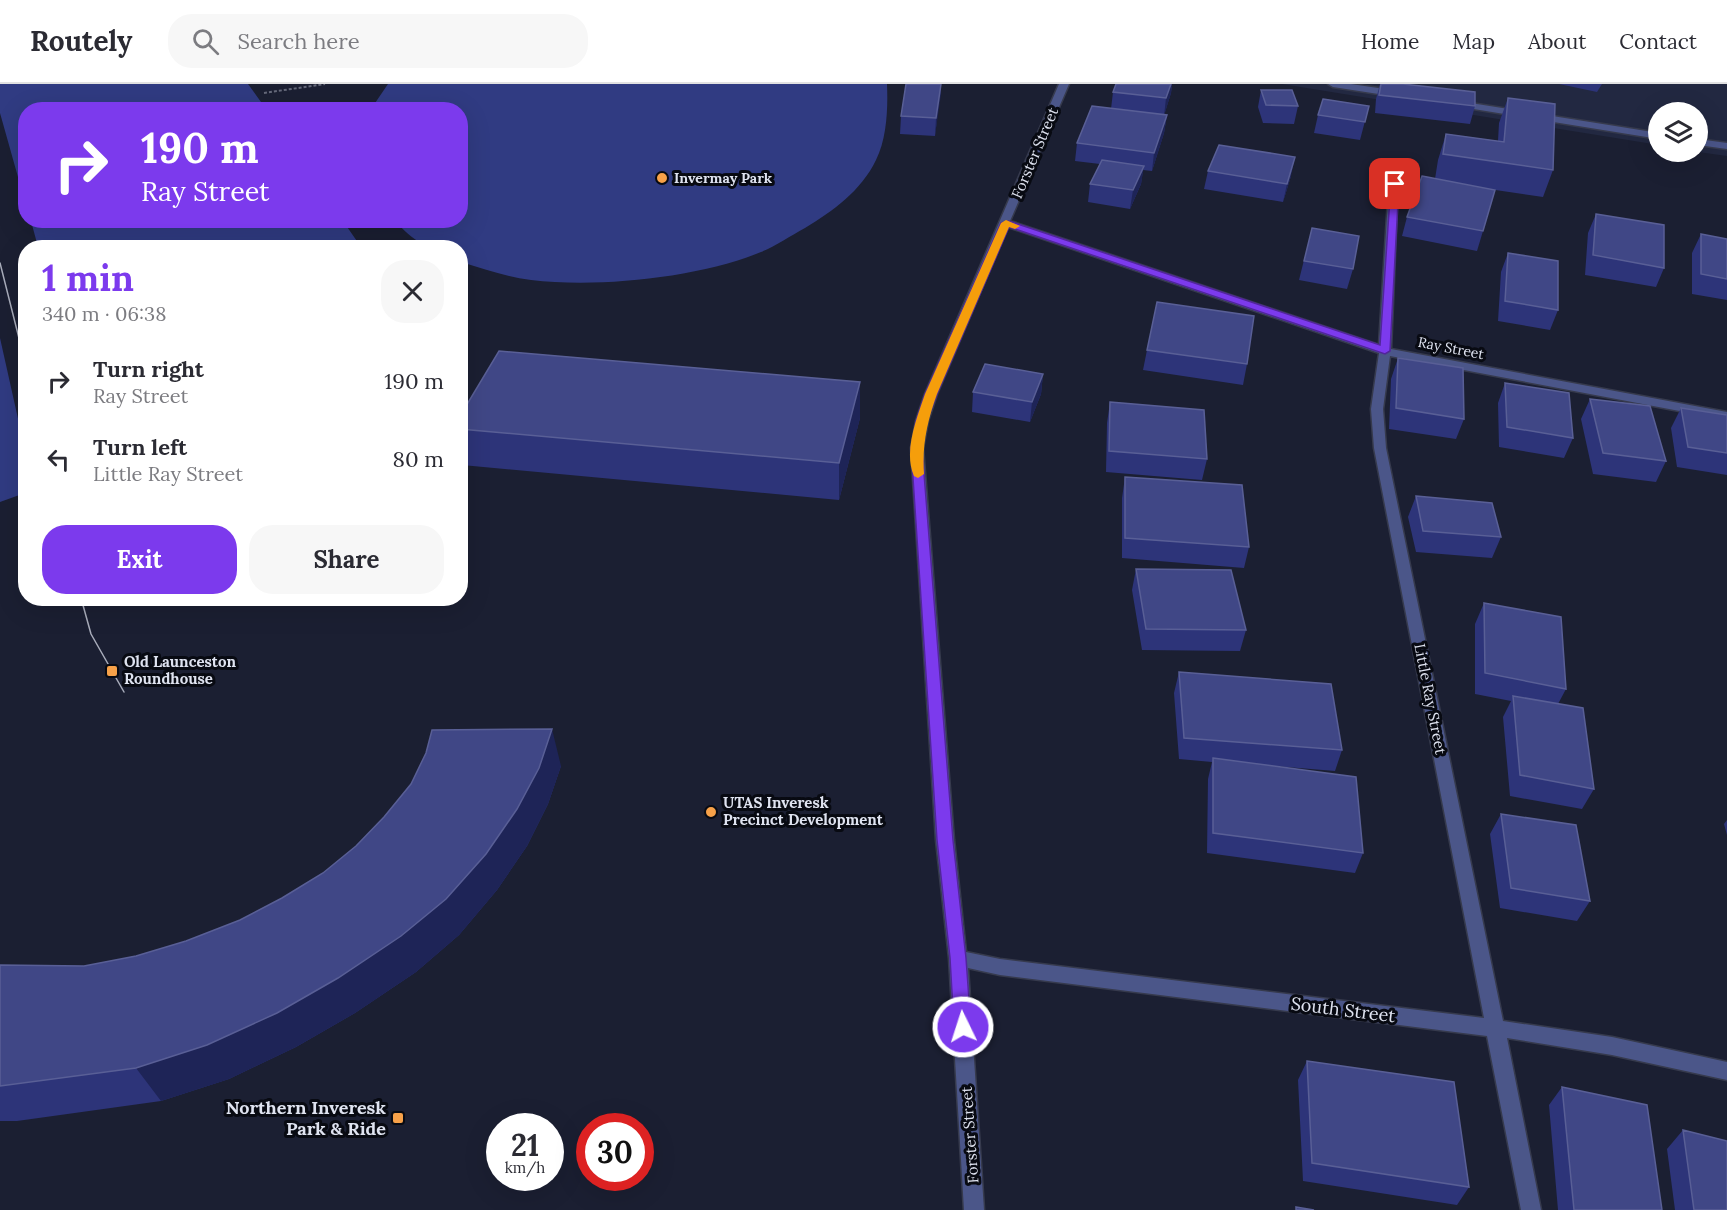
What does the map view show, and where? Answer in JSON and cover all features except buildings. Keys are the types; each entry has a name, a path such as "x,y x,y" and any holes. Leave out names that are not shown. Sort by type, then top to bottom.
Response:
{"street":[{"name":"Forster Street","path":"974,1210 958,958 945,840 916,448 931,394 1064,84"},
{"path":"1333,84 1405,95"},
{"path":"1451,103 1648,134"},
{"path":"1708,143 1727,146"},
{"name":"Little Ray Street","path":"1395,184 1385,351 1377,409 1380,448 1531,1210"},
{"name":"Ray Street","path":"1006,223 1385,351 1727,416"},
{"name":"South Street","path":"958,958 1000,967 1494,1028 1612,1046 1727,1071"}],"path":[{"path":"264,93 325,84"}],"shaded area":[{"path":"0,84 248,84 261,102 18,102 18,177 0,113"},
{"name":"Invermay Park","path":"388,84 887,84 885,133 876,160 854,191 826,215 772,247 736,261 678,274 617,282 558,282 513,277 468,264 468,240 417,240 411,236 402,228 468,228 468,102 376,102"},
{"path":"1282,84 1727,84 1727,156 1708,153 1708,102 1648,102 1648,143"},
{"path":"33,228 348,228 356,240 36,240"},
{"path":"0,338 18,419 18,496 0,502"}],"tram line":[{"path":"0,263 18,334"},
{"path":"83,606 91,634 124,692"}],"slow traffic":[{"path":"918,474 916,448 931,394 1006,223 1015,226"}],"place":[{"name":"Invermay Park","path":"662,178"},
{"name":"Old Launceston Roundhouse","path":"112,671"},
{"name":"UTAS Inveresk Precinct Development","path":"711,812"},
{"name":"Northern Inveresk Park & Ride","path":"398,1118"}],"route":[{"path":"963,1027 945,840 916,448 931,394 1006,223 1385,351 1395,184"}]}
